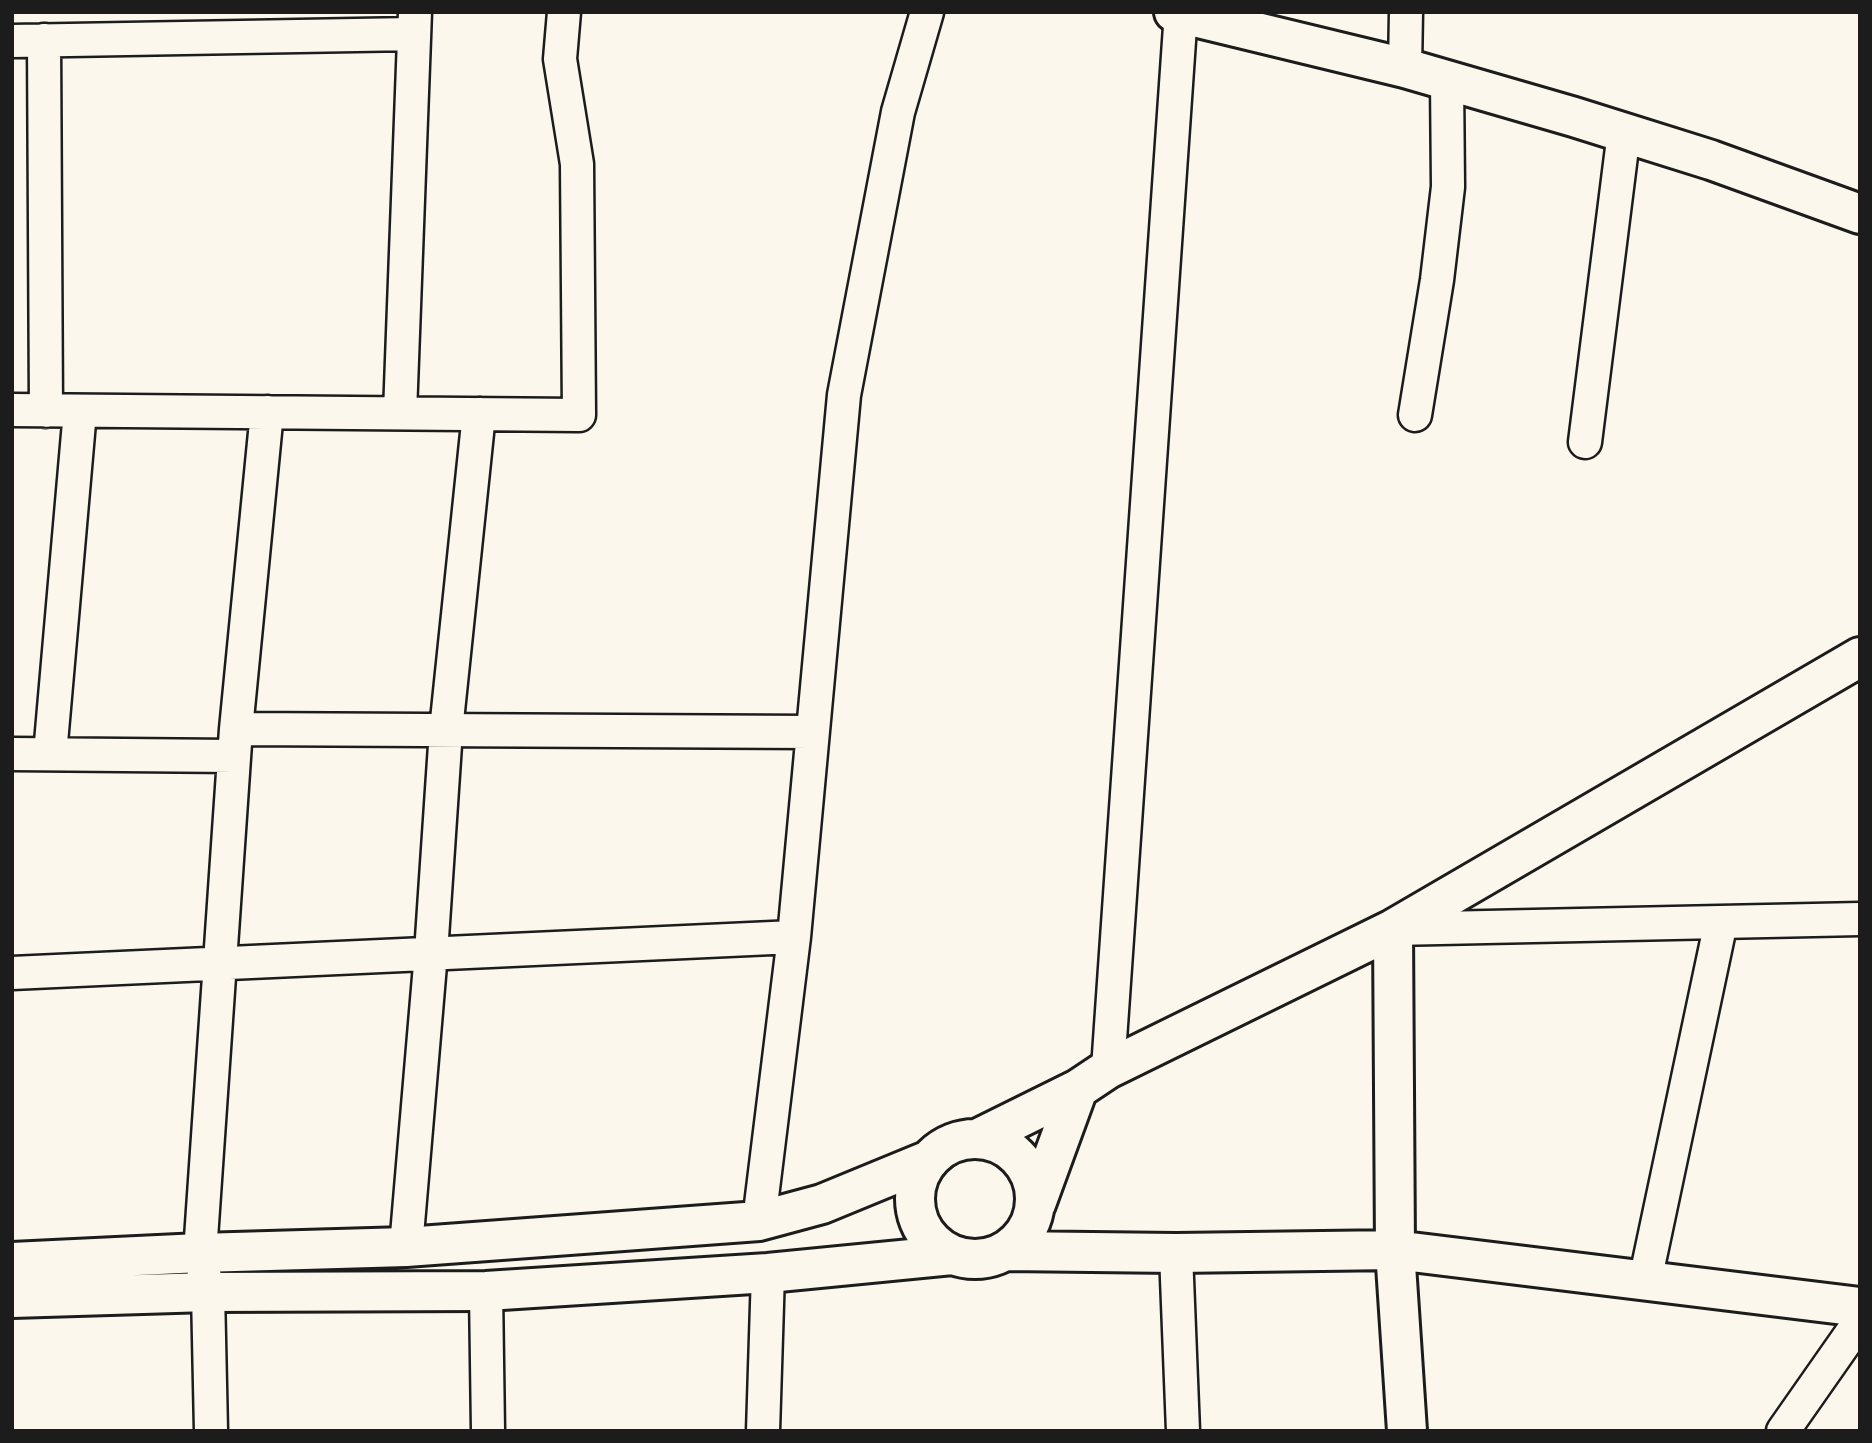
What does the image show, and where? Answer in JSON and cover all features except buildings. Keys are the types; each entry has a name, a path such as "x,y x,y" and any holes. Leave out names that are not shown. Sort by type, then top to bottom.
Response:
{"main road":[{"path":"1179,13 1405,68 1624,132 1711,160 1860,214"},
{"path":"12,1262 200,1252 406,1247 759,1221 822,1204 929,1160 943,1148 961,1141 977,1139 1392,929 1860,657"},
{"path":"1392,929 1395,1250 1407,1431"},
{"path":"929,1160 919,1177 915,1195 916,1214 923,1231 936,1246 952,1255 971,1259 989,1258 1007,1251 1021,1239 1031,1223 1036,1204 1093,1079"},
{"path":"977,1139 998,1144 1014,1154 1026,1168 1034,1185 1036,1204"},
{"path":"1007,1251 1176,1253 1395,1250 1860,1307"},
{"path":"12,1298 208,1292 486,1290 768,1273 952,1255"}],"street":[{"path":"12,410 579,415 577,164 560,59 564,12"},
{"path":"759,1221 794,937 844,395 898,112 926,12"},
{"path":"1405,68 1406,12"},
{"path":"1093,1079 1179,13"},
{"path":"12,41 414,23 400,413"},
{"path":"44,40 46,411"},
{"path":"1415,415 1437,280 1448,187 1447,80"},
{"path":"1585,442 1624,132"},
{"path":"50,754 80,411"},
{"path":"211,1431 208,1292 200,1252 235,742 267,412"},
{"path":"406,1247 432,953 446,730 479,414"},
{"path":"12,754 446,730 812,732"},
{"path":"1392,929 1860,919"},
{"path":"1645,1281 1721,922"},
{"path":"12,973 794,937"},
{"path":"1176,1253 1184,1431"},
{"path":"763,1431 768,1273"},
{"path":"486,1290 488,1431"},
{"path":"1783,1431 1860,1321"}]}
